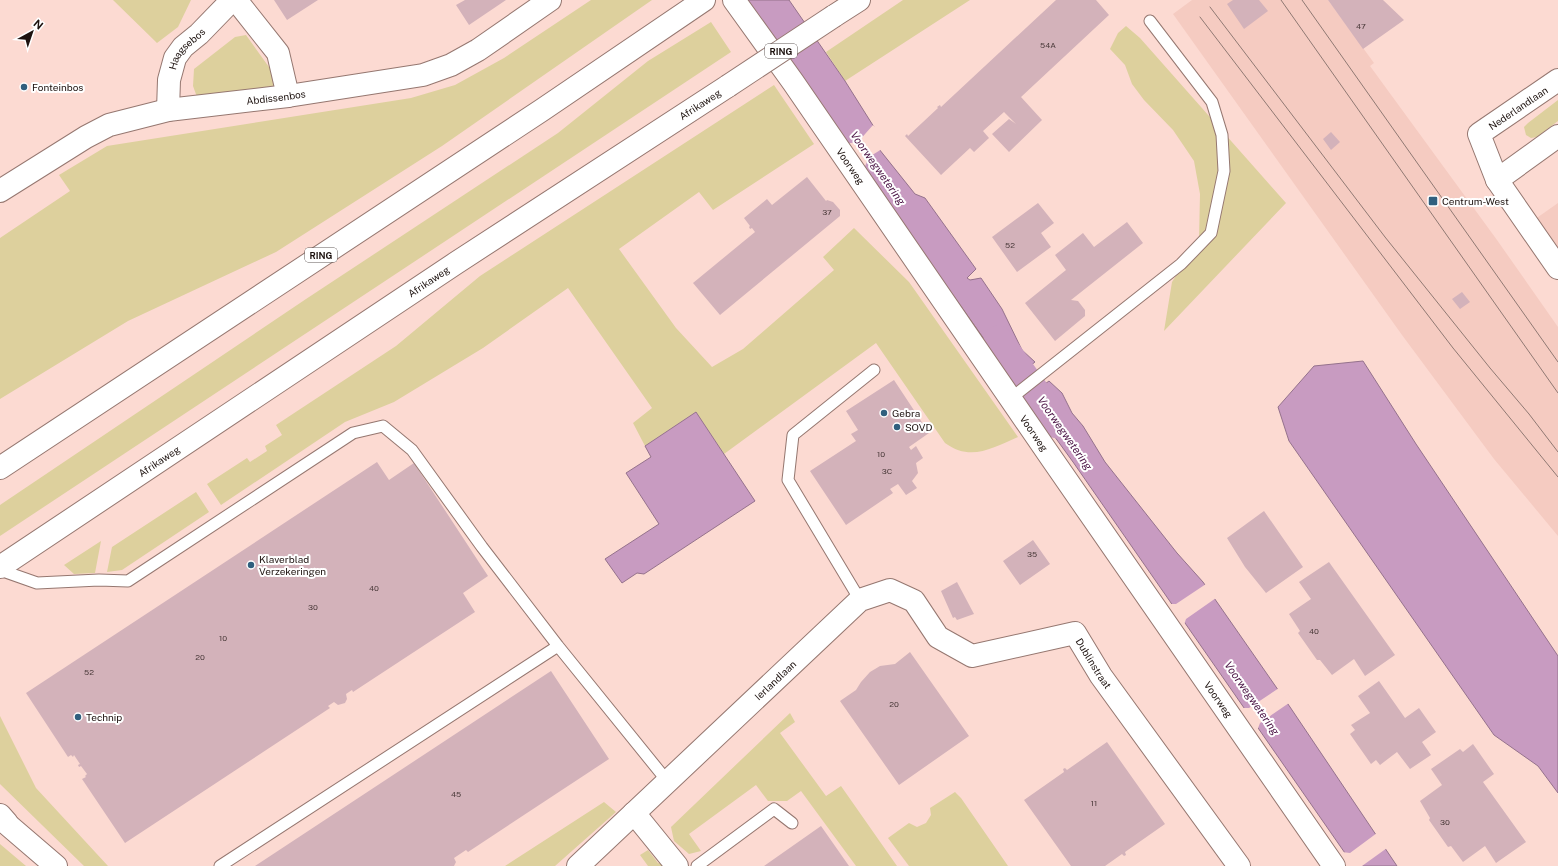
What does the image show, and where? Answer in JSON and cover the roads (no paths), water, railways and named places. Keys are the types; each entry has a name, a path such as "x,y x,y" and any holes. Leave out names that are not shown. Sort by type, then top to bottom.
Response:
{"street":[{"name":"Haagsebos","path":"168,110 169,80 175,58 184,47 199,34 232,0"},
{"path":"236,0 278,54 288,96"},
{"name":"Abdissenbos","path":"2,186 109,125 168,110 288,96 423,75 451,65 478,50 550,0"},
{"name":"RING","path":"0,468 542,110 704,0"},
{"name":"Voorweg","path":"734,0 1013,397 1334,866"},
{"name":"Afrikaweg","path":"0,568 463,259 859,0"},
{"name":"Nederlandlaan","path":"1558,80 1479,134 1497,180 1558,268"},
{"path":"1497,180 1558,136"},
{"name":"Ierlandlaan","path":"578,866 860,600 890,590"},
{"name":"Dublinstraat","path":"890,590 914,601 938,637 972,656 1075,633 1101,676 1239,866"},
{"path":"634,813 677,866"},
{"path":"2,819 56,866"}],"lane":[{"path":"1013,397 1181,264 1211,233 1224,170 1222,135 1212,102 1150,21"},
{"path":"860,600 788,480 793,436 874,370"},
{"path":"0,568 37,583 99,580 128,582 353,433 383,426 412,450 482,546 558,646 668,782"},
{"path":"220,866 558,646"},
{"path":"697,866 774,809 792,823"}],"water":[{"path":"744,0 789,0 845,81 874,127 867,134 915,194 925,198 976,269 967,278 970,280 981,278 1002,309 1022,350 1035,362 1017,376 1011,377"},
{"path":"1363,361 1416,444 1558,656 1558,793 1538,766 1494,735 1289,441 1278,407 1314,366"},
{"path":"1049,381 1062,393 1072,413 1083,426 1105,462 1177,553 1203,582 1290,707 1397,866 1354,866 1073,462 1028,400 1030,395"},
{"path":"696,412 755,501 644,574 637,573 622,583 605,559 659,524 626,473 651,457 645,446"}],"waterway":[{"name":"Voorwegwetering","path":"998,340 1058,424"}],"tram line":[{"path":"1281,0 1558,393"},
{"path":"1302,0 1558,362"},
{"path":"1210,7 1385,237 1490,368 1529,414 1558,452"},
{"path":"1200,17 1453,348 1558,477"}],"place":[{"name":"Fonteinbos","path":"24,87"},
{"name":"Centrum-West","path":"1433,201"},
{"name":"Gebra","path":"884,413"},
{"name":"SOVD","path":"897,427"},
{"name":"Klaverblad Verzekeringen","path":"251,565"},
{"name":"Technip","path":"78,717"}]}
